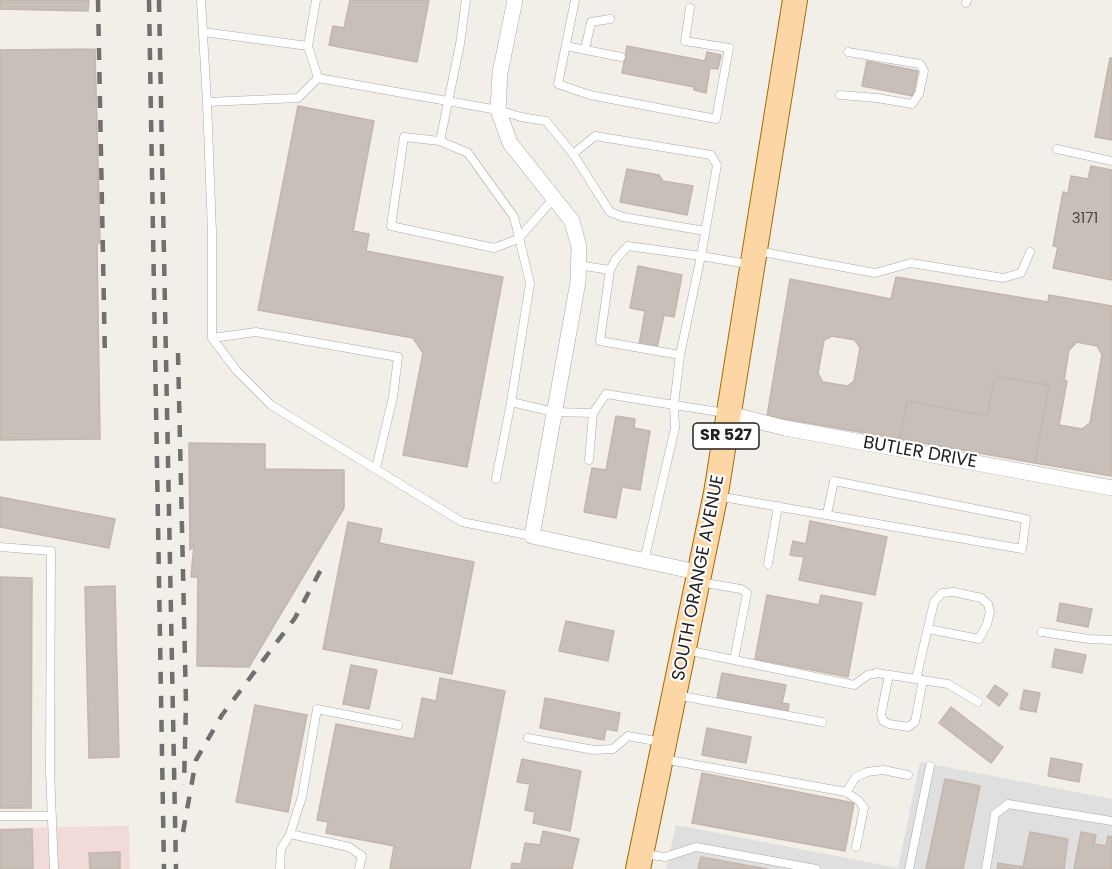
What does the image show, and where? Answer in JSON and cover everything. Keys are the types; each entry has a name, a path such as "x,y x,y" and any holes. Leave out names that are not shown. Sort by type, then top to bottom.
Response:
{"main road":[{"name":"SOUTH ORANGE AVENUE","path":"640,861 716,496 795,0"}],"street":[{"path":"515,0 500,73 498,110 510,143 572,221 579,247 578,282 532,536 644,561 700,577"},
{"name":"BUTLER DRIVE","path":"729,414 808,432 1112,488"}],"lane":[{"path":"201,0 212,232 212,338 237,371 271,405 462,522 532,536"},
{"path":"315,0 308,46 318,78"},
{"path":"440,141 460,44 466,0"},
{"path":"575,0 558,84 590,95 716,119 729,48 685,40 690,8"},
{"path":"585,50 591,22 610,19"},
{"path":"203,32 308,46"},
{"path":"566,46 621,57"},
{"path":"840,95 912,104 919,94 924,72 920,64 848,52"},
{"path":"207,102 298,98 318,78"},
{"path":"318,78 498,110 546,121 573,154 610,212 623,217 705,231"},
{"path":"573,154 595,136 711,155 717,165 680,355 674,405 675,428 644,561"},
{"path":"496,479 530,283 518,239 514,217 468,153 440,141 404,137 391,226 494,248 518,239 554,198"},
{"path":"1057,149 1112,161"},
{"path":"680,355 600,341 610,270 628,246 701,256 754,258 875,273 911,263 1003,278 1022,273 1030,252"},
{"path":"579,265 610,270"},
{"path":"212,338 256,332 398,357 393,397 376,468"},
{"path":"589,460 593,413 606,394 729,414"},
{"path":"511,402 554,412 593,413"},
{"path":"716,496 1022,549 1026,519 834,481 827,514"},
{"path":"768,564 778,506"},
{"path":"0,547 51,550 50,771 54,869"},
{"path":"700,577 747,593 734,660"},
{"path":"889,675 881,714 883,722 908,727 915,722 919,680 928,629 934,602 942,593 954,592 981,598 988,604 990,611 987,624 979,639 928,629"},
{"path":"1042,632 1112,643"},
{"path":"684,650 854,685 868,675 876,673 948,684 978,702"},
{"path":"675,695 822,722"},
{"path":"280,869 281,849 290,834 302,797 317,709 398,725"},
{"path":"528,738 594,750 613,749 628,736 663,751 846,792 859,801 864,808 856,847"},
{"path":"909,869 930,766"},
{"path":"846,792 856,777 867,771 883,770 908,775"},
{"path":"986,869 995,814 1008,804 1112,821"},
{"path":"0,816 52,816"},
{"path":"290,834 349,847 362,856 359,869"},
{"path":"640,861 665,857 696,847 816,869"}],"shaded area":[{"path":"920,762 1112,799 1112,869 666,869 676,825 898,868"},
{"path":"129,826 130,869 0,869 0,828"}],"building":[{"path":"0,0 89,0 88,11 0,9"},
{"path":"350,0 429,0 417,62 329,45 333,26 344,28"},
{"path":"627,46 705,61 707,52 721,55 718,69 710,68 706,93 694,90 694,87 622,73"},
{"path":"95,49 100,243 97,244 100,439 0,440 0,50"},
{"path":"1110,58 1112,58 1112,140 1095,137"},
{"path":"867,61 918,71 913,96 862,86"},
{"path":"298,106 374,121 353,231 369,234 366,251 503,277 467,467 403,455 423,353 413,338 258,310"},
{"path":"1091,166 1112,170 1112,280 1053,268 1058,247 1053,246 1063,192 1068,193 1071,176 1088,179"},
{"path":"627,169 659,175 663,181 693,186 687,215 620,202"},
{"path":"638,266 682,275 674,317 664,315 657,348 639,345 645,311 630,308"},
{"path":"896,277 1048,302 1049,295 1112,306 1112,476 1035,463 1049,385 995,376 987,416 907,401 900,439 767,416 790,279 891,299","holes":["832,336 855,340 860,348 854,381 847,386 823,382 818,373 824,340","1077,342 1097,346 1102,355 1090,423 1082,429 1059,425 1067,381 1064,381 1069,350"]},
{"path":"995,376 1049,385 1035,463 900,439 907,401 987,416"},
{"path":"616,416 635,419 634,428 650,431 640,490 622,487 616,518 584,512 592,468 606,470"},
{"path":"189,443 265,444 265,469 344,470 344,508 249,667 197,666 198,577 191,577 194,544 190,550"},
{"path":"0,497 115,519 109,548 0,527"},
{"path":"810,521 887,537 875,595 799,580 804,557 790,555 793,541 806,544"},
{"path":"348,522 382,529 379,543 474,562 452,674 323,649"},
{"path":"0,577 32,578 31,808 0,808"},
{"path":"115,586 119,757 89,758 85,587"},
{"path":"767,595 819,605 821,595 862,603 848,677 755,659"},
{"path":"1060,603 1092,609 1088,627 1057,621"},
{"path":"566,621 614,631 608,661 559,651"},
{"path":"1055,649 1086,655 1082,673 1052,667"},
{"path":"351,665 377,670 369,709 343,704"},
{"path":"722,673 786,685 782,703 789,704 788,711 717,698"},
{"path":"440,678 505,691 470,869 390,869 394,846 326,833 328,822 317,820 336,724 414,739 422,698 436,701"},
{"path":"995,685 1008,694 999,706 987,697"},
{"path":"1024,690 1040,693 1036,712 1020,709"},
{"path":"545,698 620,713 617,731 606,729 604,740 540,728"},
{"path":"255,705 307,715 288,812 236,802"},
{"path":"951,707 1003,747 991,763 939,723"},
{"path":"707,728 751,737 746,763 702,755"},
{"path":"1051,758 1082,764 1079,782 1048,776"},
{"path":"522,759 581,771 570,831 533,823 535,812 525,810 530,784 517,782"},
{"path":"702,773 854,803 845,851 692,823"},
{"path":"945,779 980,786 963,869 926,869"},
{"path":"32,829 33,869 0,869 0,830"},
{"path":"543,831 579,839 572,869 511,869 512,863 521,864 525,843 540,845"},
{"path":"1030,832 1068,839 1064,869 997,869 998,863 1023,867"},
{"path":"1081,832 1096,835 1094,844 1106,846 1108,836 1112,837 1112,869 1074,869"},
{"path":"120,852 120,869 90,869 89,853"},
{"path":"701,857 767,869 698,869"}],"railway":[{"path":"98,0 105,359"},
{"path":"149,0 164,869"},
{"path":"159,0 176,869"},
{"path":"178,353 186,704 184,785"},
{"path":"183,832 196,760 222,715 295,618 325,562"}]}
